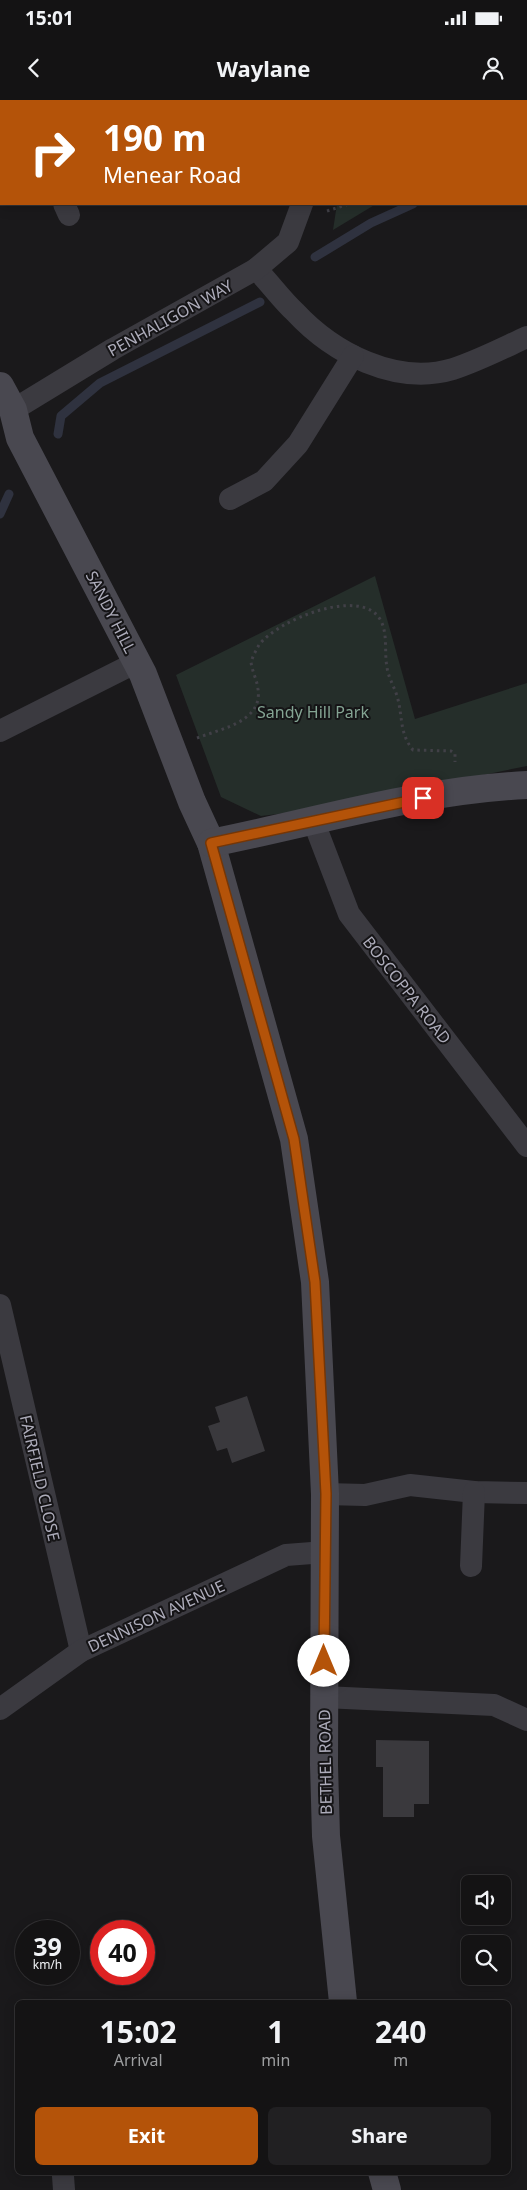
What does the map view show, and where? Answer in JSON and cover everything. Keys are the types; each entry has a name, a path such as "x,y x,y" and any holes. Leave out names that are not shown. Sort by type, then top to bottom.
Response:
{"street":[{"name":"PENHALIGON WAY","path":"13,410 113,349 256,269 288,242 302,205"},
{"path":"256,269 295,313 320,334 353,356 392,371 418,374 452,369 527,337"},
{"path":"230,499 264,481 298,444 353,356"},
{"name":"SANDY HILL","path":"0,386 13,410 20,438 137,662 171,750 211,843"},
{"path":"0,731 137,662"},
{"path":"211,843 313,820 440,796 490,787 527,785"},
{"name":"BOSCOPPA ROAD","path":"313,820 349,914 527,1146"},
{"name":"BETHEL ROAD","path":"211,843 294,1139 315,1282 326,1494 324,1697 326,1836 343,2000"},
{"name":"FAIRFIELD CLOSE","path":"0,1309 80,1652"},
{"path":"326,1494 365,1495 410,1485 474,1492 527,1493"},
{"path":"471,1566 474,1492"},
{"name":"DENNISON AVENUE","path":"0,1709 80,1652 286,1555 325,1552"},
{"path":"324,1697 494,1705 527,1720"},
{"path":"383,2175 387,2190"}],"path":[{"path":"171,750 236,724 253,712 258,689 251,662 260,643 296,618 338,607 360,606 365,607 380,619 384,628 387,669 397,696 401,729 406,740 413,750 445,749 455,754 455,762 436,765 440,796"}],"green space":[{"path":"337,205 374,205 333,230"},
{"name":"Sandy Hill Park","path":"375,576 415,719 527,683 527,766 311,810 261,816 221,797 176,675"}],"building":[{"path":"247,1396 265,1451 232,1463 227,1448 217,1451 208,1426 220,1422 215,1407"},
{"path":"376,1740 429,1741 429,1804 414,1804 414,1817 383,1817 383,1767 376,1767"}],"waterway":[{"path":"315,257 371,223 411,205"},
{"path":"58,434 61,416 100,383 260,302"},
{"path":"0,514 9,494"}],"route":[{"path":"324,1661 326,1494 315,1282 294,1139 211,843 423,798"}]}
